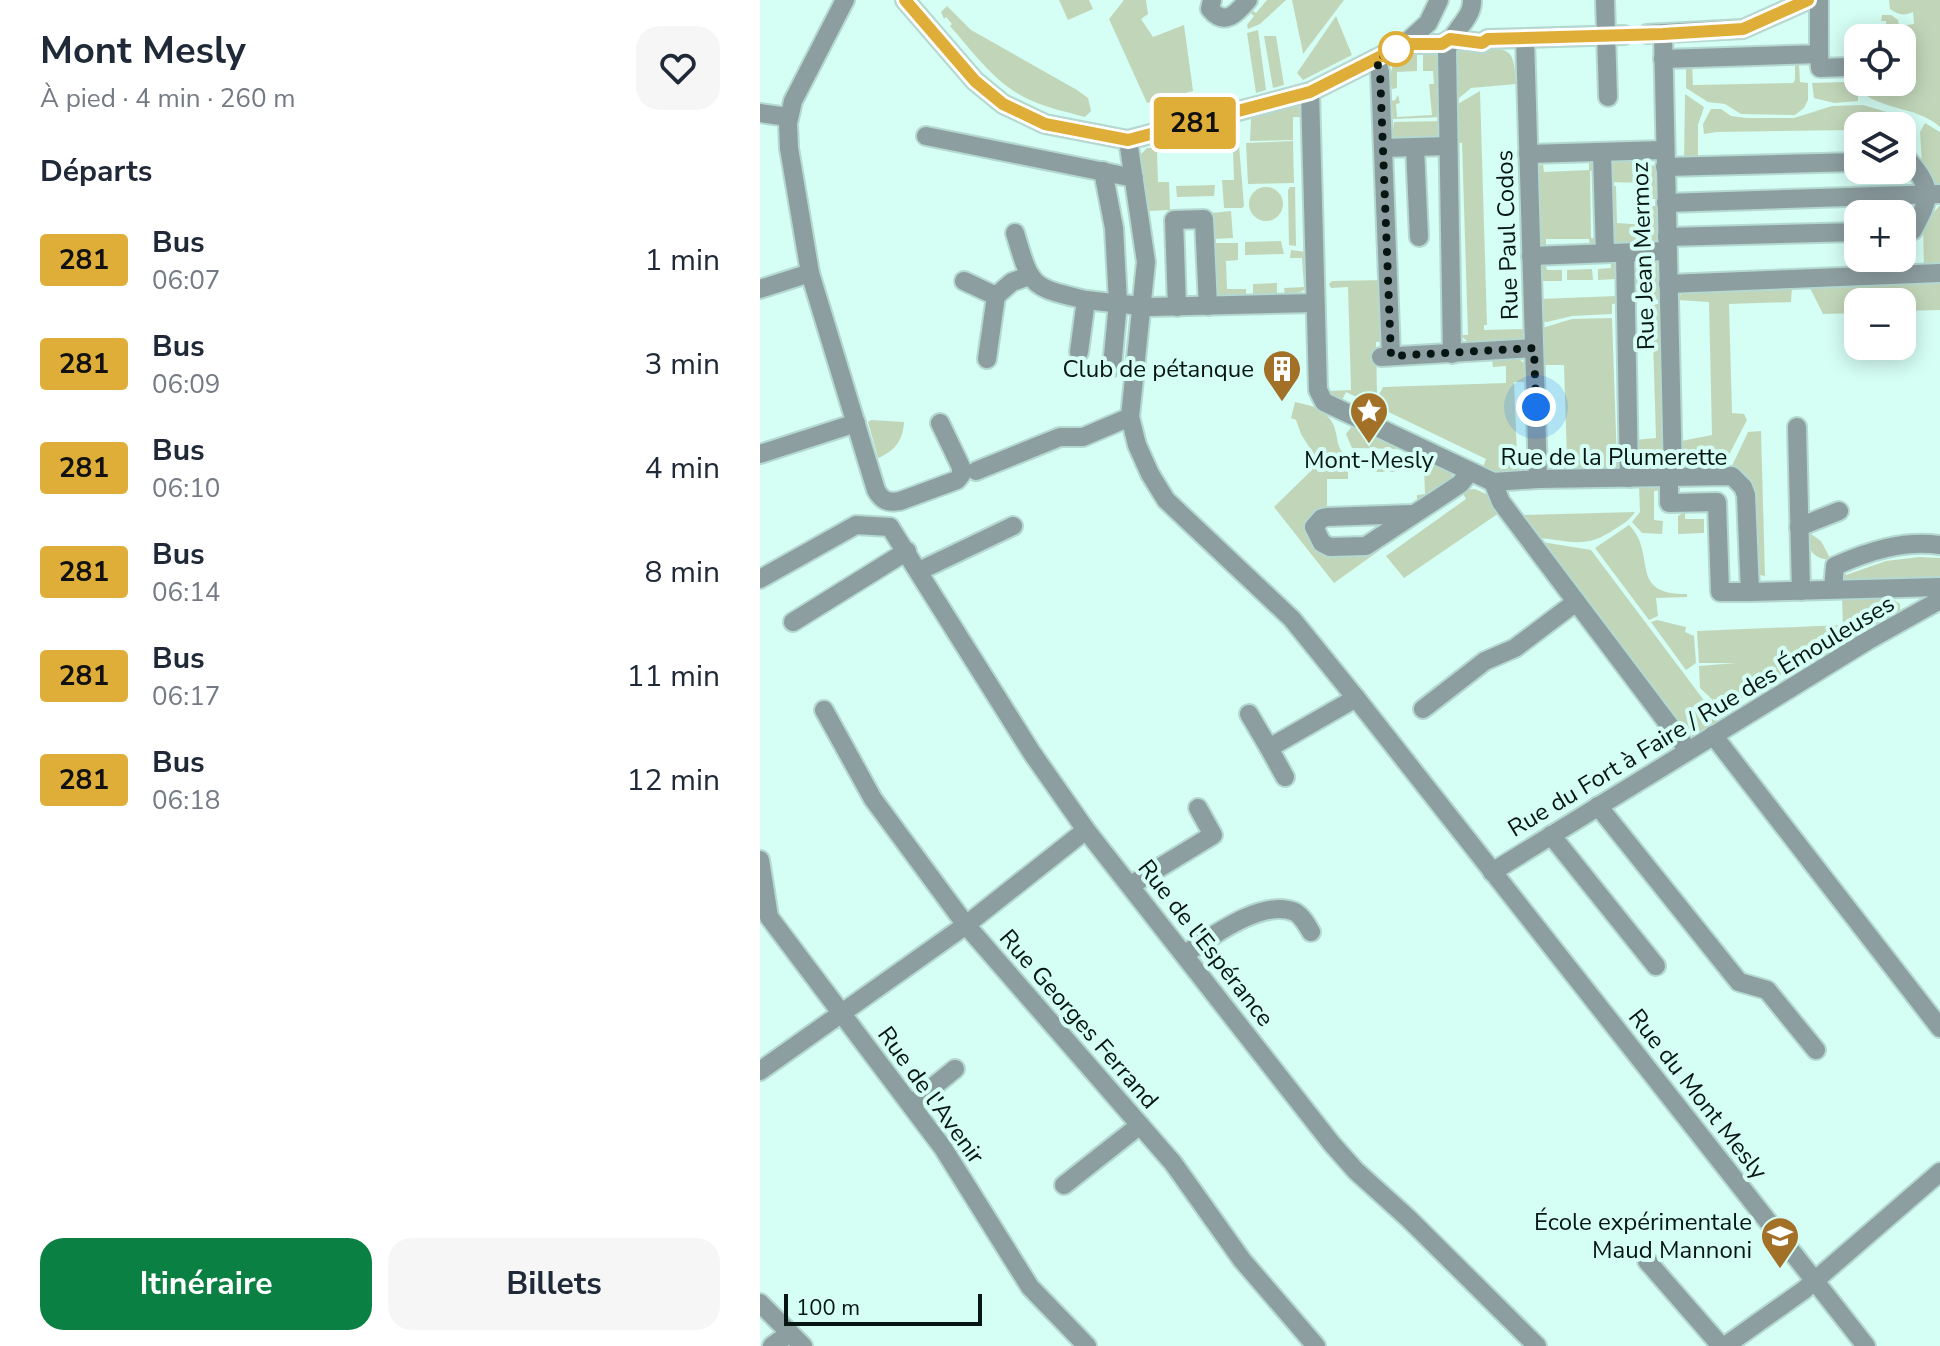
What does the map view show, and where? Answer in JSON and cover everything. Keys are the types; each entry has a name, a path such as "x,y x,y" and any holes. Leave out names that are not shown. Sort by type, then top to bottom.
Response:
{"street":[{"path":"845,0 793,101 788,117 789,148 810,273 876,490 887,502 900,501 957,480 961,475 961,467 940,423"},
{"path":"905,0 975,81 1003,104 1045,124 1128,140 1310,92 1405,44 1436,9"},
{"path":"1212,0 1210,9 1216,16 1225,19 1236,16 1248,0"},
{"path":"1405,44 1442,44 1450,39 1471,11 1472,0"},
{"path":"1605,0 1615,35 1608,97"},
{"name":"Rue Jean Mermoz","path":"1671,477 1663,59 1655,34 1743,29 1808,0"},
{"path":"1819,0 1820,68 1844,67"},
{"path":"1436,9 1465,19 1488,39"},
{"path":"1436,9 1450,39 1447,50 1452,354"},
{"path":"1450,39 1482,43 1488,39 1615,35"},
{"name":"Rue Paul Codos","path":"1525,38 1538,479"},
{"path":"1663,59 1819,54"},
{"path":"1376,59 1380,72 1386,237 1385,356 1534,348"},
{"name":"Rue de la Plumerette","path":"1310,92 1318,390 1324,402 1493,482 1732,476 1743,487 1747,508 1750,592"},
{"path":"760,113 788,117"},
{"path":"926,136 1134,178"},
{"path":"976,471 1060,437 1083,437 1130,417 1146,262 1128,140"},
{"path":"1383,148 1448,146"},
{"path":"1415,147 1419,237"},
{"path":"1528,154 1602,153 1664,159 1844,162"},
{"path":"1602,153 1605,253"},
{"path":"1916,169 1933,194"},
{"path":"1103,171 1114,228 1118,302 1112,367"},
{"path":"1666,203 1933,194"},
{"path":"1916,224 1933,194"},
{"path":"1177,307 1174,220 1189,219 1204,219 1208,306"},
{"path":"1015,233 1029,276 1041,288 1086,300 1177,307 1315,303"},
{"path":"1531,256 1625,253 1667,244 1844,233"},
{"path":"1386,237 1449,236"},
{"path":"1625,253 1629,478"},
{"path":"760,289 810,273"},
{"path":"1668,284 1940,273"},
{"path":"987,359 996,296 1012,282 1029,276"},
{"path":"964,281 996,296"},
{"path":"1079,352 1086,300"},
{"name":"Rue du Mont Mesly","path":"1130,417 1137,445 1166,500 1292,619 1866,1346"},
{"path":"760,454 856,423"},
{"path":"1797,427 1801,591"},
{"path":"1412,514 1460,484 1469,473"},
{"path":"1671,477 1669,503 1717,502 1720,592 1833,589 1939,596"},
{"path":"1493,482 1503,504 1688,750"},
{"path":"1799,527 1839,511"},
{"name":"Rue de l'Espérance","path":"760,579 856,525 890,527 1032,753 1086,830 1356,1171 1537,1346"},
{"path":"919,571 1013,526"},
{"path":"1833,589 1835,566 1862,554 1900,544 1940,545"},
{"path":"793,622 907,551"},
{"name":"Rue du Fort à Faire / Rue des Émouleuses","path":"1492,872 1939,596"},
{"path":"1423,709 1485,661 1515,648 1576,602"},
{"path":"1269,748 1356,698"},
{"name":"Rue Georges Ferrand","path":"824,710 873,799 966,925 1173,1163 1242,1260 1316,1346"},
{"path":"1249,714 1285,777"},
{"path":"1713,735 1940,1028"},
{"path":"1598,806 1739,982 1767,990 1816,1050"},
{"path":"1131,885 1213,835 1198,808"},
{"path":"760,1071 966,925 1086,830"},
{"path":"1551,835 1656,966"},
{"name":"Rue de l'Avenir","path":"760,860 769,917 912,1104 1030,1287 1087,1346"},
{"path":"1185,954 1246,917 1263,911 1294,912 1311,932"},
{"path":"912,1104 955,1069"},
{"path":"1064,1185 1140,1125"},
{"path":"1647,1261 1723,1346 1804,1290 1875,1232 1940,1172"},
{"path":"760,1303 797,1340"},
{"path":"772,1346 797,1340"}],"green space":[{"path":"1059,0 1089,0 1093,9 1068,20"},
{"path":"1124,0 1146,0 1148,14 1141,19 1153,37 1184,25 1193,91 1147,103 1109,19"},
{"path":"1267,0 1286,0 1260,24 1248,29 1247,25 1254,16 1246,9 1248,7 1256,13"},
{"path":"1292,0 1344,0 1303,54 1302,48"},
{"path":"1889,0 1940,0 1940,127 1916,112 1867,96 1916,96 1916,24 1913,12 1896,13 1890,9"},
{"path":"947,6 971,30 1088,98 1091,111 1085,117 1050,108 1007,86 977,57 946,17 944,19 941,12"},
{"path":"1882,15 1891,15 1899,24 1881,21"},
{"path":"1336,16 1352,55 1303,80 1297,73"},
{"path":"1258,30 1266,90 1256,93 1247,33"},
{"path":"1264,36 1276,36 1284,85 1273,88"},
{"path":"1501,50 1511,55 1516,84 1471,88 1453,103 1453,55 1456,51"},
{"path":"1417,51 1417,71 1397,72 1397,88 1392,89 1394,64 1403,56"},
{"path":"1439,51 1444,117 1393,119 1391,101 1398,95 1397,117 1432,115 1429,84 1434,84 1433,71 1423,71 1423,53"},
{"path":"1692,63 1693,85 1793,83 1795,64 1799,64 1800,82 1808,83 1808,100 1795,115 1741,114 1725,104 1708,102 1686,88 1686,64"},
{"path":"1844,82 1844,96 1858,96 1858,101 1834,103 1814,98 1812,83"},
{"path":"1480,91 1487,325 1484,325 1484,330 1524,329 1524,340 1468,342 1460,335 1468,335 1462,143 1452,143 1451,108"},
{"path":"1685,94 1704,107 1698,125 1698,163 1684,163"},
{"path":"1863,105 1887,112 1844,112 1844,130 1704,134 1703,124 1711,109 1721,109 1731,116 1746,118 1794,118 1832,106"},
{"path":"1299,106 1303,117 1293,117 1293,140 1250,141 1251,118"},
{"path":"1444,121 1445,140 1396,141 1392,137 1394,122"},
{"path":"1925,123 1940,132 1940,185 1922,165 1920,132"},
{"path":"1293,141 1294,183 1248,184 1246,143"},
{"path":"1239,145 1244,206 1224,208 1222,180 1234,180 1233,151 1214,151 1214,146"},
{"path":"1175,147 1175,152 1157,153 1158,182 1169,182 1170,210 1148,211 1140,155 1147,148"},
{"path":"1647,161 1655,167 1656,199 1651,199 1651,206 1657,206 1657,240 1634,246 1610,243 1608,186 1616,186 1617,223 1647,225 1646,183 1608,182 1608,165"},
{"path":"1589,162 1595,163 1598,170 1590,171 1591,238 1599,239 1598,244 1590,248 1589,239 1546,239 1546,247 1539,243 1538,167 1543,164 1544,172 1589,170"},
{"path":"1215,185 1214,196 1177,197 1176,186"},
{"path":"1266,187 1278,192 1283,204 1278,216 1266,221 1254,216 1249,204 1254,192"},
{"path":"1290,187 1295,187 1296,246 1289,245"},
{"path":"1940,205 1940,268 1924,269 1923,225"},
{"path":"1231,211 1233,238 1214,239 1212,213"},
{"path":"1281,241 1284,254 1245,255 1245,242"},
{"path":"1213,243 1238,243 1238,260 1226,261 1227,289 1246,289 1246,296 1217,297 1215,294"},
{"path":"1291,250 1307,252 1307,284 1303,291 1285,296 1284,288 1304,287 1302,258 1290,258"},
{"path":"1611,261 1618,263 1620,303 1612,304 1612,314 1541,321 1540,299 1617,296 1617,279 1598,280 1598,269 1611,268"},
{"path":"1633,261 1657,262 1659,300 1630,301"},
{"path":"1545,263 1547,270 1562,270 1562,281 1541,281 1540,267"},
{"path":"1592,269 1593,280 1567,280 1567,270"},
{"path":"1381,280 1385,341 1376,342 1377,395 1371,404 1346,392 1341,402 1329,395 1329,391 1351,390 1348,287 1331,288 1329,284 1332,281"},
{"path":"1940,281 1940,310 1916,311 1916,288 1844,288 1844,313 1823,314 1810,285"},
{"path":"1277,283 1277,296 1253,295 1253,284"},
{"path":"1792,285 1791,302 1729,304 1732,413 1744,414 1747,420 1722,468 1693,465 1685,458 1681,441 1712,435 1709,302 1677,300 1685,289"},
{"path":"1652,304 1659,304 1664,450 1659,464 1643,469 1636,463 1634,440 1656,438"},
{"path":"1612,318 1617,462 1624,462 1620,469 1560,471 1549,462 1567,461 1564,365 1542,365 1542,328 1572,319"},
{"path":"1518,358 1525,364 1525,382 1514,382 1517,456 1527,456 1518,471 1495,473 1482,470 1486,459 1374,405 1383,387 1506,383 1506,366 1493,367 1492,359"},
{"path":"1295,402 1324,413 1335,428 1340,449 1354,459 1367,461 1367,466 1348,469 1348,479 1327,479 1327,510 1321,551 1377,546 1380,550 1334,583 1274,507 1319,463 1296,420 1291,418"},
{"path":"868,422 904,422 897,444 878,458"},
{"path":"1352,426 1397,449 1352,448 1346,434"},
{"path":"1761,431 1765,576 1760,575 1758,570 1754,491 1744,475 1731,468 1748,432"},
{"path":"1374,461 1398,461 1399,472 1374,472"},
{"path":"1405,461 1432,464 1452,474 1452,480 1417,505 1417,495 1425,494 1424,467 1405,465"},
{"path":"1663,486 1663,490 1654,491 1654,520 1663,521 1662,534 1642,533 1632,522 1640,512 1639,487"},
{"path":"1475,489 1486,494 1499,513 1404,578 1386,556 1466,499 1461,490"},
{"path":"1635,512 1626,522 1605,535 1578,542 1539,538 1522,515"},
{"path":"1685,512 1685,519 1704,519 1704,533 1678,534 1678,516"},
{"path":"1629,525 1642,548 1650,580 1668,593 1687,594 1687,597 1656,598 1658,616 1649,620 1595,548"},
{"path":"1811,534 1821,541 1831,560 1812,552 1807,540"},
{"path":"1542,542 1591,550 1721,723 1695,737 1686,732"},
{"path":"1940,558 1940,578 1844,581 1840,578 1843,569 1846,575 1886,561"},
{"path":"1891,598 1900,604 1900,613 1848,644 1843,637 1719,712 1718,705 1700,688 1699,666 1736,663 1699,663 1697,631 1843,625 1842,599"},
{"path":"1657,620 1686,627 1685,632 1694,636 1696,663 1686,670 1651,622"}],"bus line":[{"name":"281","path":"905,0 975,81 1003,104 1045,124 1128,140 1310,92 1405,44 1442,44 1450,39 1482,43 1488,39 1743,29 1808,0"}],"place":[{"name":"Club de pétanque","path":"1282,403"},
{"name":"Mont-Mesly","path":"1369,445"},
{"name":"École expérimentale Maud Mannoni","path":"1780,1270"}],"route":[{"path":"1396,49 1376,59 1380,72 1391,356 1534,348 1536,407"}]}
